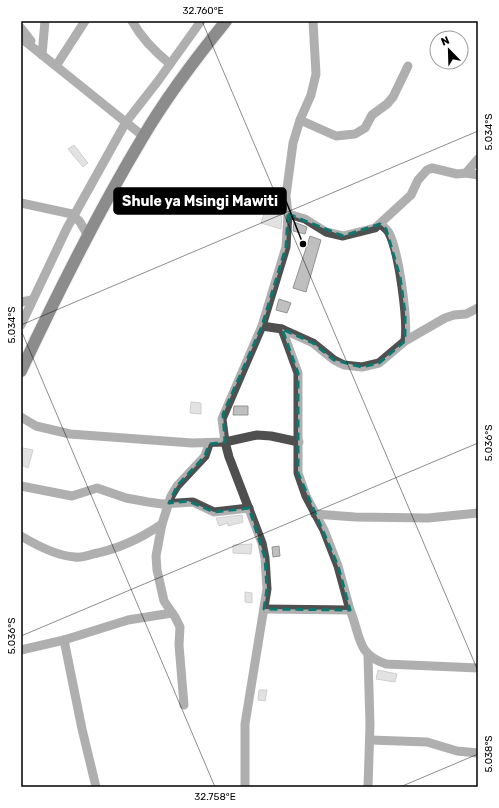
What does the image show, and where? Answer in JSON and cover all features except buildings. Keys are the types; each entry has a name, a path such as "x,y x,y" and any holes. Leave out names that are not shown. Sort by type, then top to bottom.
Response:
{"highway":[{"path":"21,371 88,236 143,136 177,85 226,21"}],"street":[{"path":"42,55 45,21"},
{"path":"56,66 85,21"},
{"path":"132,21 140,35 152,49 170,64"},
{"path":"21,325 74,215 126,122 170,64 200,21"},
{"path":"245,787 245,724 267,589 265,558 262,543 224,442 223,414 251,354 262,326 286,247 288,214 286,196 293,144 300,120 311,95 316,74 313,21"},
{"path":"21,28 29,38 33,48"},
{"path":"21,38 143,136"},
{"path":"300,120 336,136 355,134 365,128 372,115 393,97 408,66"},
{"path":"466,173 478,159"},
{"path":"288,214 305,219 326,232 343,236 375,228 411,196 418,180 427,170 432,168 457,174 466,173 478,175"},
{"path":"21,203 63,211 74,215 88,236"},
{"path":"380,224 390,234 400,277 405,313 405,341"},
{"path":"21,302 32,300"},
{"path":"262,326 282,329 313,343 334,360 344,365 362,368 379,363 405,341 446,318 454,315 466,314 478,308"},
{"path":"282,329 298,373 298,473 315,514 324,530 338,566 350,610 363,647 368,656 370,740 368,787"},
{"path":"21,417 36,426 70,434 209,444 257,435 299,442"},
{"path":"184,705 179,645 180,627 164,601 157,570 156,556 162,524 176,486 205,456 209,444"},
{"path":"21,486 72,496 97,488 126,498 148,502 169,503 188,501 214,512 249,508"},
{"path":"315,514 355,517 428,518 478,513"},
{"path":"21,536 45,549 69,556 79,557 126,545 137,540 162,524"},
{"path":"264,609 350,610"},
{"path":"21,650 64,640 128,620 172,613"},
{"path":"64,640 82,729 96,787"},
{"path":"368,656 386,664 478,668"},
{"path":"370,740 427,742 456,751 478,753"}],"highlighted area":[{"path":"288,214 343,236 380,224 386,229 400,277 405,313 405,341 379,363 362,367 334,360 313,343 282,329 298,373 298,473 338,566 350,610 264,609 267,589 265,558 249,508 214,512 188,501 169,503 177,486 205,456 209,444 225,442 223,414 262,326 286,247"}],"place":[{"name":"Shule ya Msingi Mawiti","path":"303,244"}]}
